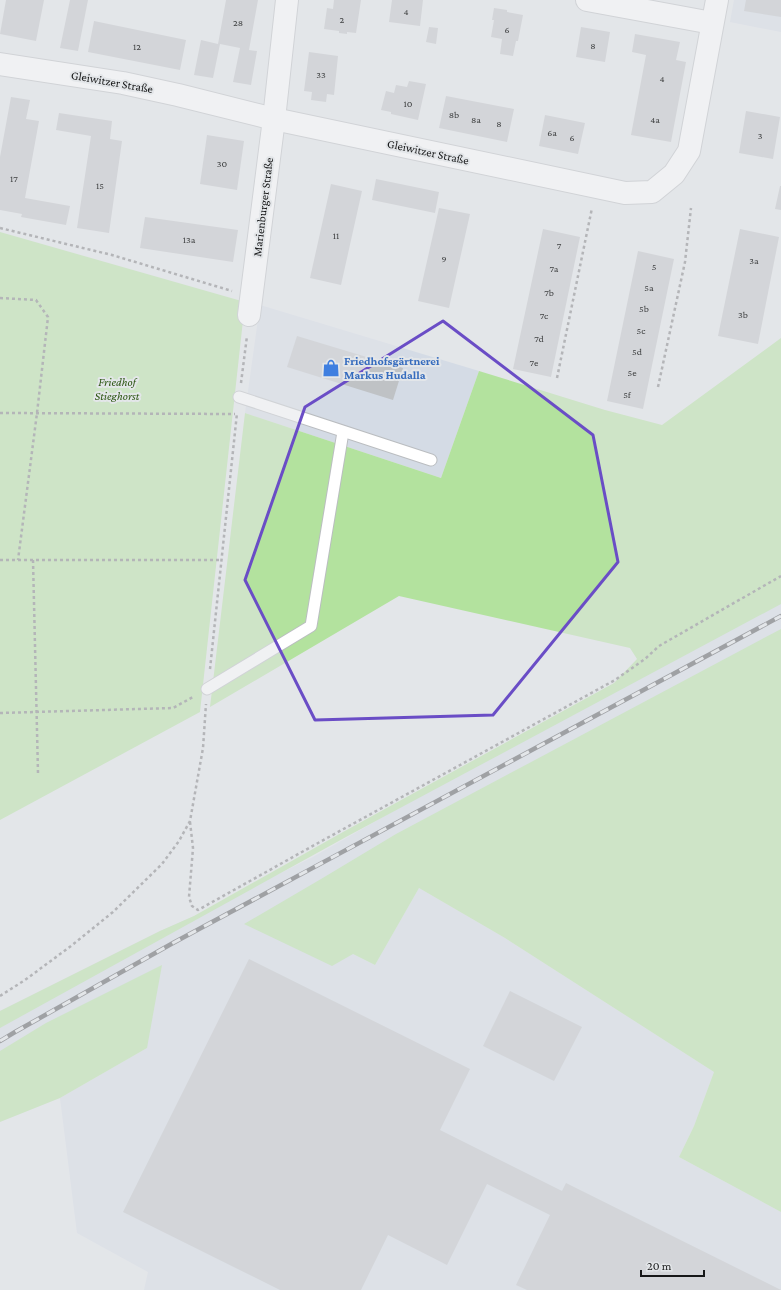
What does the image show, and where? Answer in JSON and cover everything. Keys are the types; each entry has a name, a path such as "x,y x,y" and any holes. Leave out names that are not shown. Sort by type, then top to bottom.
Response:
{"street":[{"name":"Marienburger Straße","path":"250,306 274,119 287,0"},
{"path":"588,0 712,23"},
{"name":"Gleiwitzer Straße","path":"0,64 123,83 274,119 625,193 652,192 674,174 689,151 717,0"}],"lane":[{"path":"239,397 431,460"},
{"path":"207,689 311,626 343,432"}],"path":[{"path":"557,378 596,187"},
{"path":"658,387 685,262 691,208"},
{"path":"0,228 112,256 250,306 207,689 203,748 190,821 193,848 189,897 192,906 198,910 615,680 645,659 659,646 781,576"},
{"path":"0,298 36,300 48,317 18,560"},
{"path":"0,413 237,414"},
{"path":"0,560 222,560"},
{"path":"33,560 38,772"},
{"path":"0,713 173,708 207,689"},
{"path":"0,996 25,980 71,946 113,912 162,864 179,841 190,821"}],"highlighted area":[{"path":"443,321 593,435 618,562 493,715 315,720 245,580 305,407"}],"shaded area":[{"path":"734,0 781,0 781,32 730,22"},
{"path":"260,305 479,371 441,478 245,413"},
{"path":"781,587 781,650 390,845 353,954 375,965 419,888 505,938 714,1072 694,1126 679,1157 781,1212 781,1290 144,1290 148,1272 77,1233 60,1098 147,1048 0,1077 0,1011 313,857 641,670"}],"green space":[{"name":"Friedhof Stieghorst","path":"0,232 245,302 200,712 0,820"},
{"path":"781,338 781,604 346,837 0,1028 0,1011 160,931 194,916 614,683 637,659 630,648 399,596 210,707 245,413 441,478 479,371 605,410 662,425"},
{"path":"781,629 781,1212 679,1157 694,1126 714,1072 505,938 419,888 375,965 353,954 332,966 244,924 396,834"},
{"path":"162,965 147,1048 60,1098 0,1122 0,1051 46,1023"}],"building":[{"path":"6,0 44,0 36,41 0,34"},
{"path":"70,0 88,0 78,51 60,48"},
{"path":"226,0 258,0 249,50 257,51 251,85 233,82 240,48 220,44 213,78 194,75 201,40 218,44"},
{"path":"334,0 361,0 356,33 339,33 339,31 324,29 327,8 333,9"},
{"path":"392,0 423,0 420,26 389,22"},
{"path":"746,0 781,0 781,17 744,11"},
{"path":"494,8 523,15 518,41 516,41 513,56 500,54 502,39 491,37 494,20 492,20"},
{"path":"94,21 186,40 180,70 88,52"},
{"path":"429,27 438,28 436,44 426,42"},
{"path":"581,27 610,32 605,62 576,57"},
{"path":"635,34 680,42 676,60 686,62 671,142 631,135 646,55 632,52"},
{"path":"309,52 338,56 334,95 327,94 326,102 311,100 312,92 304,91"},
{"path":"409,81 426,84 418,120 391,114 391,112 381,110 386,91 394,93 396,85 407,87"},
{"path":"446,96 514,109 507,142 439,128"},
{"path":"11,97 30,100 26,119 39,121 25,198 70,206 66,225 21,217 22,214 0,210 0,157"},
{"path":"746,111 780,117 773,159 739,153"},
{"path":"59,113 112,121 110,139 122,141 109,233 77,228 91,136 56,130"},
{"path":"545,115 585,123 578,154 539,146"},
{"path":"207,135 244,141 237,190 200,184"},
{"path":"376,179 439,192 435,213 372,200"},
{"path":"331,184 362,191 341,285 310,278"},
{"path":"781,186 781,210 775,209"},
{"path":"439,208 470,214 449,308 418,301"},
{"path":"145,217 238,230 233,262 140,248"},
{"path":"543,229 580,237 551,377 513,369"},
{"path":"740,229 779,237 758,344 718,336"},
{"path":"638,251 674,259 643,409 607,401"},
{"path":"297,336 403,368 393,400 287,367"},
{"path":"249,959 470,1069 440,1130 562,1191 566,1183 781,1290 527,1290 516,1285 550,1215 487,1184 447,1265 388,1235 361,1290 280,1290 123,1212"},
{"path":"510,991 582,1027 554,1081 483,1046"}],"railway":[{"path":"0,1041 173,943 781,616"}],"place":[{"name":"Friedhofsgärtnerei Markus Hudalla","path":"331,368"}]}
